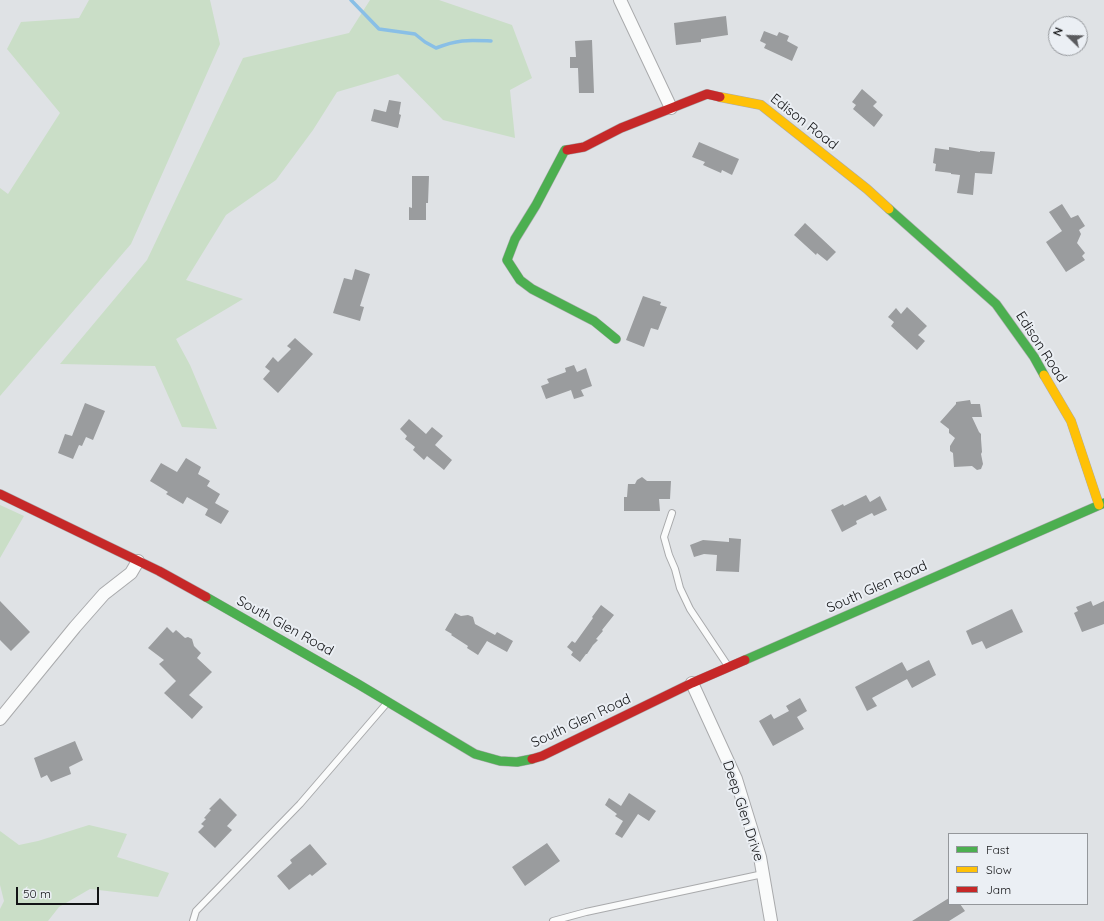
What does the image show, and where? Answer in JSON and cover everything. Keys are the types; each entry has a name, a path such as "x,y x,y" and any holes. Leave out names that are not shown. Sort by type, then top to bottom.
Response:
{"main road":[{"name":"Edison Road","path":"616,340 594,322 532,289 520,280 507,260 518,234 547,187 565,150 584,147 621,128 708,94 761,105 867,189 996,304 1034,357 1071,421 1102,504"},
{"name":"South Glen Road","path":"0,494 159,571 388,702 475,754 495,761 517,762 542,756 692,683 1102,504"}],"street":[{"path":"620,0 672,108"},
{"path":"0,719 75,627 104,594 131,574 138,561"},
{"name":"Deep Glen Drive","path":"692,683 736,779 760,857 771,921"}],"lane":[{"path":"672,513 664,537 680,588 690,608 729,667"},
{"path":"193,921 196,911 300,804 388,702"},
{"path":"553,921 601,909 763,874"}],"green space":[{"path":"89,0 210,0 220,44 131,244 0,396 0,188 8,194 60,113 7,49 21,22 79,18"},
{"path":"370,0 439,0 512,25 532,78 510,90 515,138 443,120 398,74 337,92 313,130 276,180 226,215 186,280 243,299 176,339 190,365 217,429 182,427 155,366 60,364 147,260 243,58 349,33"},
{"path":"0,505 24,516 0,558"},
{"path":"89,825 127,834 117,857 169,873 158,897 90,889 59,907 48,921 0,921 0,909 4,901 0,885 0,831 19,845 38,841"}],"building":[{"path":"726,16 728,35 701,39 701,42 676,45 674,23"},
{"path":"764,31 777,36 779,32 789,36 787,41 798,47 792,61 764,48 766,44 760,41"},
{"path":"592,40 594,93 579,93 578,68 570,68 570,57 576,57 575,41"},
{"path":"862,89 877,102 873,106 883,115 874,127 853,109 856,105 852,102"},
{"path":"389,100 401,102 399,114 401,115 398,128 371,121 374,109 386,112"},
{"path":"699,142 739,159 732,175 722,170 721,173 703,165 705,162 692,157"},
{"path":"949,147 980,152 995,152 992,174 975,173 973,195 957,193 960,175 935,171 936,164 933,163 935,148 949,150"},
{"path":"412,176 429,176 426,220 409,220 409,207 412,208"},
{"path":"1062,204 1071,218 1078,215 1085,226 1079,230 1081,234 1077,243 1085,253 1082,256 1085,260 1066,272 1046,242 1062,231 1049,212"},
{"path":"805,223 836,252 827,261 817,253 816,255 794,235"},
{"path":"355,269 370,274 360,306 364,307 360,321 333,313 344,278 352,280"},
{"path":"643,296 661,302 660,305 667,307 658,330 651,328 644,347 626,340"},
{"path":"907,307 927,326 918,335 925,341 917,350 891,326 894,322 888,317 896,308 901,314"},
{"path":"295,338 313,354 278,393 263,379 270,371 265,367 273,357 278,362 291,349 287,346"},
{"path":"574,365 577,372 586,368 592,386 581,390 584,396 574,399 571,390 546,399 541,386 549,383 547,379 566,372 565,368"},
{"path":"970,400 971,404 980,404 982,417 972,417 981,434 981,454 983,464 981,469 977,470 972,466 954,467 953,453 950,451 950,446 955,438 949,433 949,429 940,422 956,404 956,402"},
{"path":"85,403 105,411 93,440 86,437 82,446 79,445 73,459 58,453 65,434 72,436"},
{"path":"409,419 426,434 432,427 443,436 435,445 452,460 444,470 427,456 424,460 413,450 415,447 405,439 407,436 400,429"},
{"path":"186,458 201,467 198,474 210,481 207,486 220,494 215,503 229,511 221,524 205,515 208,509 187,497 183,504 166,494 168,492 150,481 161,463 177,472"},
{"path":"642,477 647,481 671,481 670,499 659,499 660,511 624,511 624,497 627,497 628,484 635,484 637,480"},
{"path":"866,495 870,502 880,496 887,510 874,516 872,513 856,521 857,524 842,532 831,510 843,504 844,506"},
{"path":"729,538 741,539 739,572 716,571 717,555 704,554 694,557 690,545 703,540 729,542"},
{"path":"0,601 30,632 11,651 0,640"},
{"path":"1091,601 1093,606 1104,601 1104,624 1082,632 1074,613 1078,611 1076,607"},
{"path":"601,605 614,615 596,639 598,640 580,662 571,655 573,652 567,647 572,641 575,643"},
{"path":"1012,609 1023,632 986,649 982,641 972,645 966,631"},
{"path":"455,613 461,616 468,615 473,617 475,624 495,635 497,632 513,641 507,652 487,641 478,655 467,648 468,646 445,630"},
{"path":"167,627 173,633 176,630 185,638 188,637 192,639 194,646 201,653 197,658 212,672 189,695 203,707 192,719 164,693 176,681 159,664 164,660 148,648"},
{"path":"929,660 936,675 912,688 907,679 872,698 877,706 867,711 855,687 902,662 907,671"},
{"path":"800,698 807,711 797,717 804,729 773,746 759,721 771,714 774,719 789,711 786,706"},
{"path":"75,741 83,760 69,767 71,774 51,782 47,775 41,778 34,758"},
{"path":"629,793 656,811 649,821 638,814 622,838 615,834 623,821 615,816 617,814 605,805 609,798 621,806"},
{"path":"220,798 237,815 227,826 232,830 215,848 198,832 204,826 201,824 211,810 209,809"},
{"path":"547,843 560,861 525,886 512,867"},
{"path":"310,844 327,864 312,876 310,874 289,890 277,876 292,863 290,860"},
{"path":"948,899 948,905 961,905 965,911 949,921 912,921"}],"waterway":[{"path":"351,0 379,29 415,34 436,48 451,43 464,41 491,41"}],"traffic: fast":[{"path":"567,150 565,150 536,205 515,239 507,260 520,280 532,289 594,321 616,339"},
{"path":"889,209 996,304 1034,357 1044,375"},
{"path":"745,660 1104,503"},
{"path":"206,597 358,684 475,754 500,761 517,762 532,759"}],"traffic: slow":[{"path":"720,97 761,105 867,189 889,209"},
{"path":"1044,375 1071,421 1099,505"}],"traffic: jam":[{"path":"567,150 584,147 621,128 707,94 720,97"},
{"path":"0,494 159,571 206,597"},
{"path":"532,759 542,756 692,683 745,660"}]}
